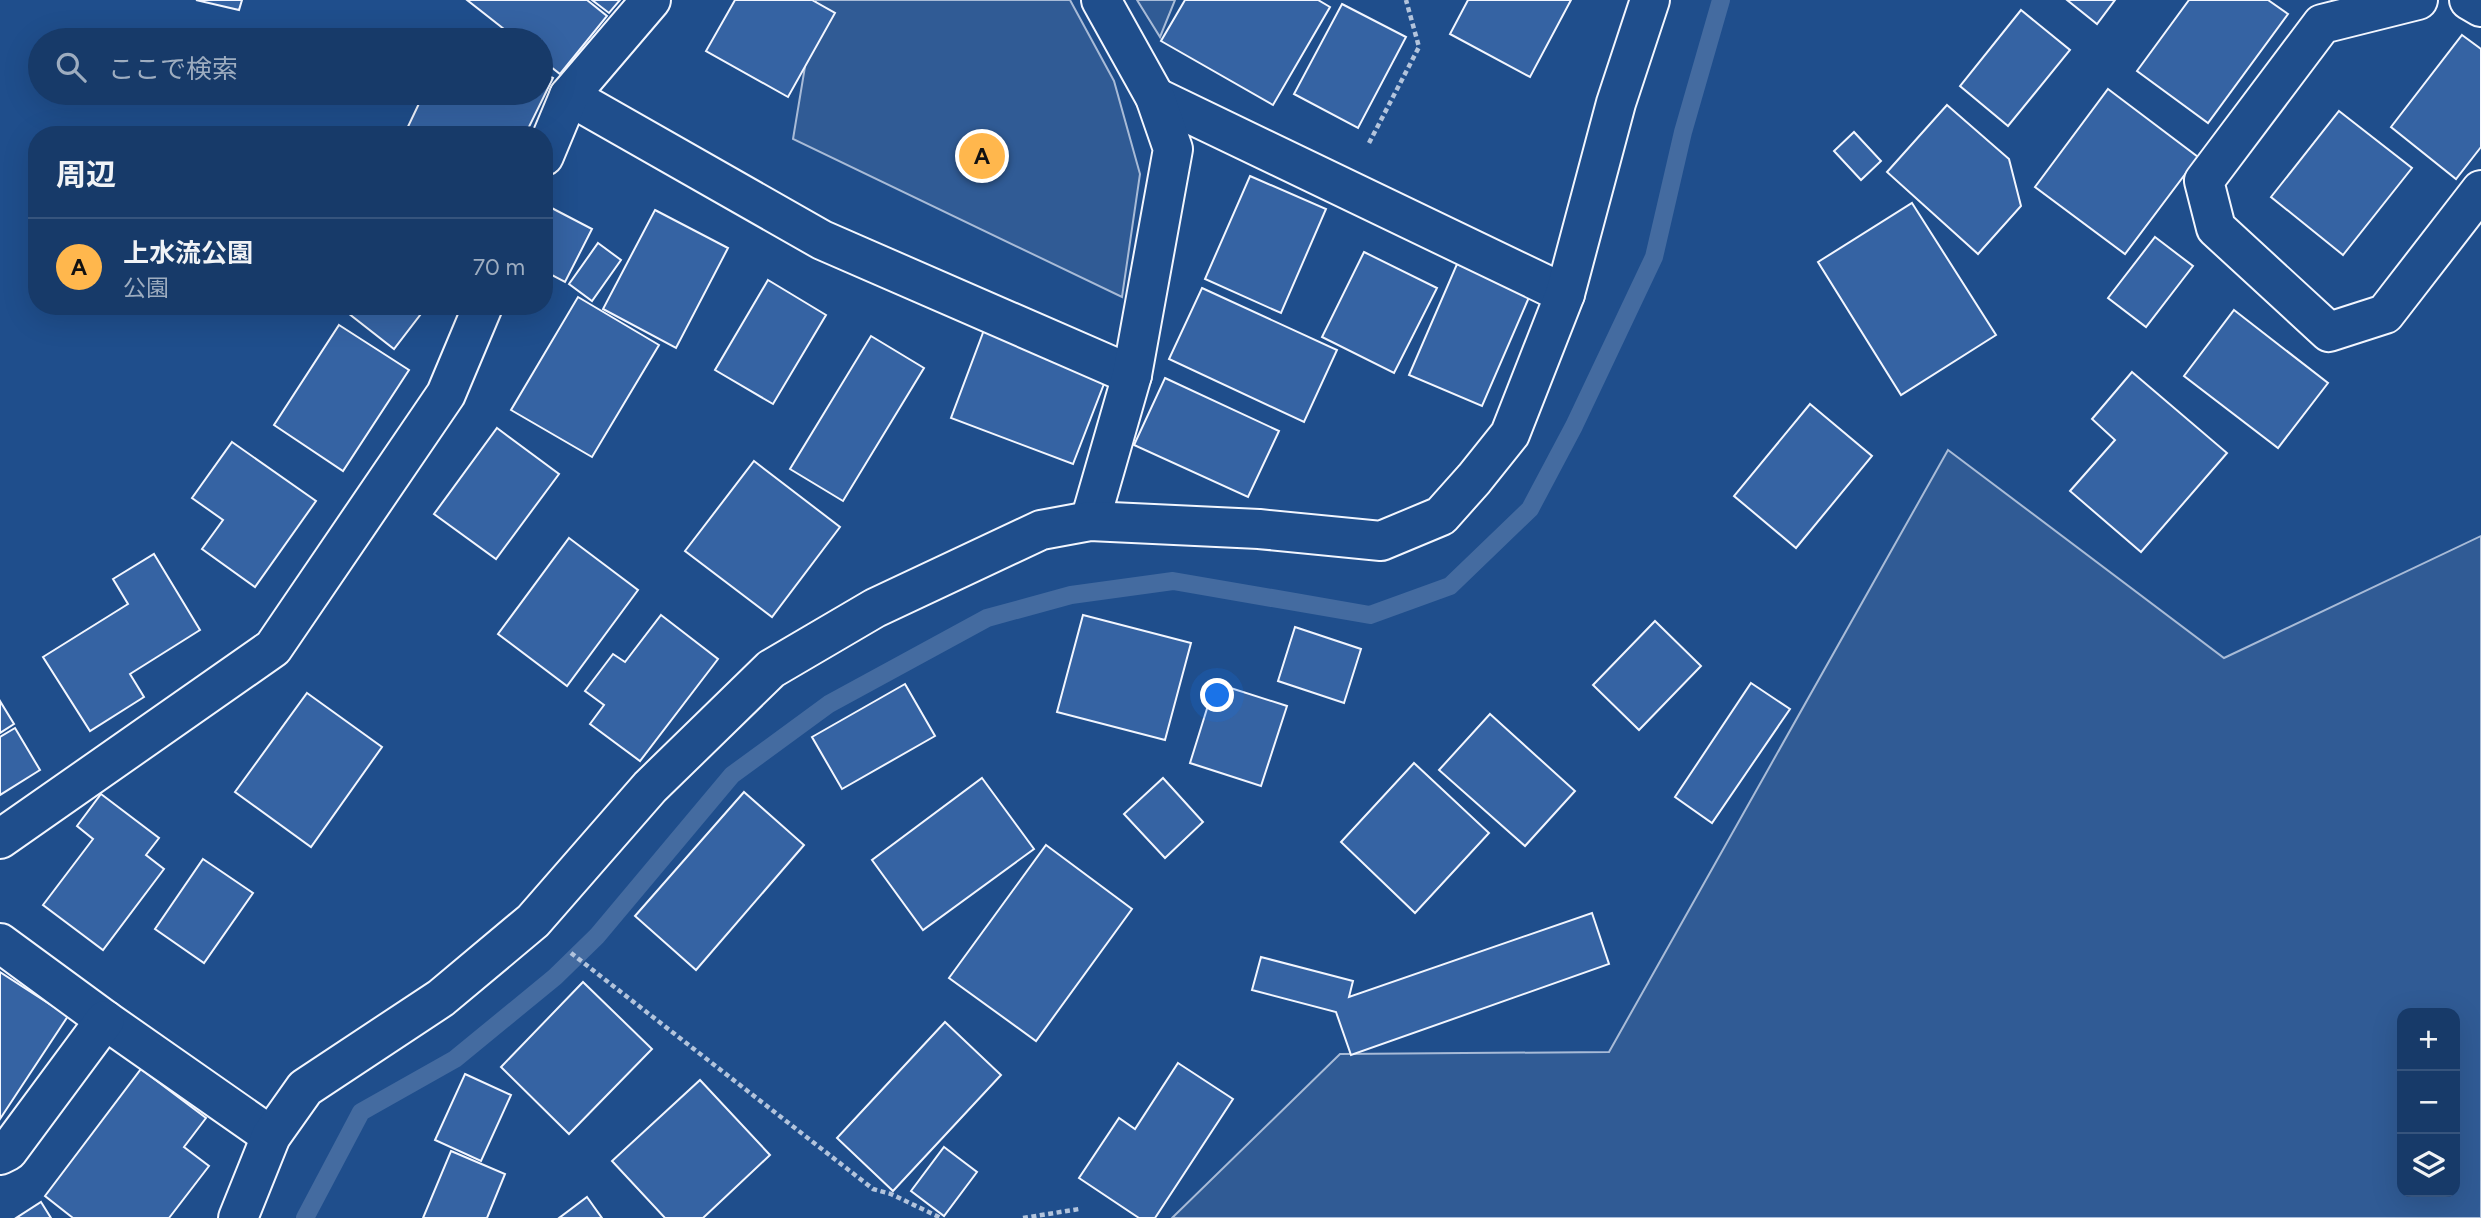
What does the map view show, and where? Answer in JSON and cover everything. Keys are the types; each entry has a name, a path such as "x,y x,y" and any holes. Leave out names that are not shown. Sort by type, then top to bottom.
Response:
{"street":[{"path":"553,134 569,96 651,0"},
{"path":"1090,521 1132,375 1173,149 1155,97 1101,0"},
{"path":"238,1218 271,1136 305,1088 441,998 533,921 650,787 771,669 875,608 1041,530 1090,521 1259,529 1381,541 1441,516 1510,434 1565,294 1616,103 1650,0"},
{"path":"2418,0 2322,24 2204,181 2216,228 2329,332 2385,314 2481,190"},
{"path":"2469,0 2481,7"},
{"path":"569,96 822,240 1132,375"},
{"path":"1155,97 1565,294"},
{"path":"0,839 273,648 446,394 479,315"},
{"path":"0,943 271,1136"},
{"path":"0,1155 8,1151 105,1020"}],"path":[{"path":"1344,189 1419,47 1406,0"},
{"path":"579,960 873,1189 891,1194 941,1218"},
{"path":"1023,1218 1079,1209"}],"shaded area":[{"path":"816,0 1070,0 1114,81 1140,174 1122,297 793,139"},
{"path":"1137,0 1175,0 1160,37"},
{"path":"1948,450 2224,658 2481,536 2481,1218 1172,1218 1340,1054 1609,1052"}],"building":[{"path":"196,0 242,0 239,10"},
{"path":"467,0 587,0 607,16 560,74 553,68 553,28 503,28"},
{"path":"592,0 620,0 609,13"},
{"path":"735,0 812,0 835,13 788,97 706,51"},
{"path":"1185,0 1318,0 1330,7 1273,105 1161,41"},
{"path":"1468,0 1571,0 1530,77 1450,34"},
{"path":"2067,0 2115,0 2097,24"},
{"path":"2189,0 2268,0 2288,14 2208,123 2137,71"},
{"path":"1342,4 1406,37 1358,128 1294,94"},
{"path":"2021,10 2070,50 2008,126 1960,86"},
{"path":"2462,35 2481,49 2481,147 2456,179 2391,127"},
{"path":"2108,89 2198,157 2125,254 2035,187"},
{"path":"418,105 540,105 529,126 408,126"},
{"path":"1947,105 2009,159 2021,206 1978,254 1887,172"},
{"path":"2339,111 2412,168 2343,255 2271,197"},
{"path":"1854,132 1881,161 1861,180 1834,151"},
{"path":"1250,176 1326,209 1281,313 1205,279"},
{"path":"1912,203 1996,335 1901,395 1818,262"},
{"path":"553,209 592,229 565,282 553,276"},
{"path":"655,210 728,248 676,348 603,309"},
{"path":"2155,237 2193,266 2146,327 2108,298"},
{"path":"598,243 621,260 592,301 569,284"},
{"path":"1364,252 1437,288 1394,373 1322,337"},
{"path":"1457,264 1530,295 1482,406 1409,375"},
{"path":"768,280 826,315 773,404 715,370"},
{"path":"1202,288 1337,350 1304,422 1169,359"},
{"path":"578,297 659,345 592,457 511,410"},
{"path":"2234,310 2328,383 2278,448 2184,376"},
{"path":"351,315 420,315 394,349"},
{"path":"339,325 409,370 343,471 274,425"},
{"path":"984,330 1107,376 1073,464 951,418"},
{"path":"871,336 924,368 843,501 790,469"},
{"path":"2132,372 2227,453 2141,552 2070,491 2115,440 2092,419"},
{"path":"1165,378 1279,431 1248,497 1134,445"},
{"path":"1810,404 1872,456 1796,548 1734,496"},
{"path":"497,428 559,474 496,559 434,514"},
{"path":"232,442 316,501 255,587 202,549 223,520 192,498"},
{"path":"754,461 840,527 772,617 685,551"},
{"path":"569,538 638,590 567,686 498,634"},
{"path":"154,554 200,630 130,674 144,697 90,731 43,657 128,604 113,579"},
{"path":"661,615 718,659 640,761 590,724 604,705 585,691 613,654 625,662"},
{"path":"1083,615 1191,643 1165,740 1057,712"},
{"path":"1655,621 1701,666 1639,730 1593,685"},
{"path":"1295,627 1361,649 1344,703 1278,681"},
{"path":"1215,683 1287,706 1261,786 1190,763"},
{"path":"1751,683 1790,709 1712,823 1675,797"},
{"path":"905,684 935,736 842,789 812,737"},
{"path":"307,693 382,747 311,847 235,792"},
{"path":"0,701 14,724 0,733"},
{"path":"1490,714 1575,791 1525,846 1439,770"},
{"path":"15,728 40,770 0,795 0,737"},
{"path":"1414,763 1489,833 1415,913 1341,842"},
{"path":"982,778 1034,849 923,930 872,860"},
{"path":"1163,778 1203,822 1165,858 1124,814"},
{"path":"744,792 804,845 696,970 635,916"},
{"path":"101,794 159,838 146,855 164,869 103,950 43,905 93,839 77,826"},
{"path":"1046,845 1132,909 1036,1041 949,978"},
{"path":"203,859 253,893 204,963 155,929"},
{"path":"1592,913 1609,964 1351,1055 1336,1012 1252,990 1261,957 1353,981 1349,997"},
{"path":"0,972 68,1016 0,1119"},
{"path":"583,982 652,1049 569,1134 501,1067"},
{"path":"945,1022 1001,1075 893,1191 837,1138"},
{"path":"1178,1063 1233,1099 1155,1218 1139,1218 1079,1178 1119,1118 1135,1129"},
{"path":"141,1069 206,1118 184,1147 209,1166 169,1218 73,1218 45,1196"},
{"path":"465,1074 511,1095 481,1161 435,1140"},
{"path":"700,1080 770,1155 703,1218 665,1218 612,1161"},
{"path":"944,1147 977,1172 944,1216 911,1191"},
{"path":"451,1151 505,1174 487,1218 423,1218"},
{"path":"587,1197 602,1218 559,1218"},
{"path":"41,1202 51,1218 16,1218"}],"waterway":[{"path":"305,1218 361,1112 455,1059 555,977 597,936 732,775 829,704 987,618 1071,595 1173,581 1370,615 1450,586 1530,509 1574,426 1654,257 1683,132 1721,0"}],"place":[{"name":"上水流公園","path":"982,156"}]}
